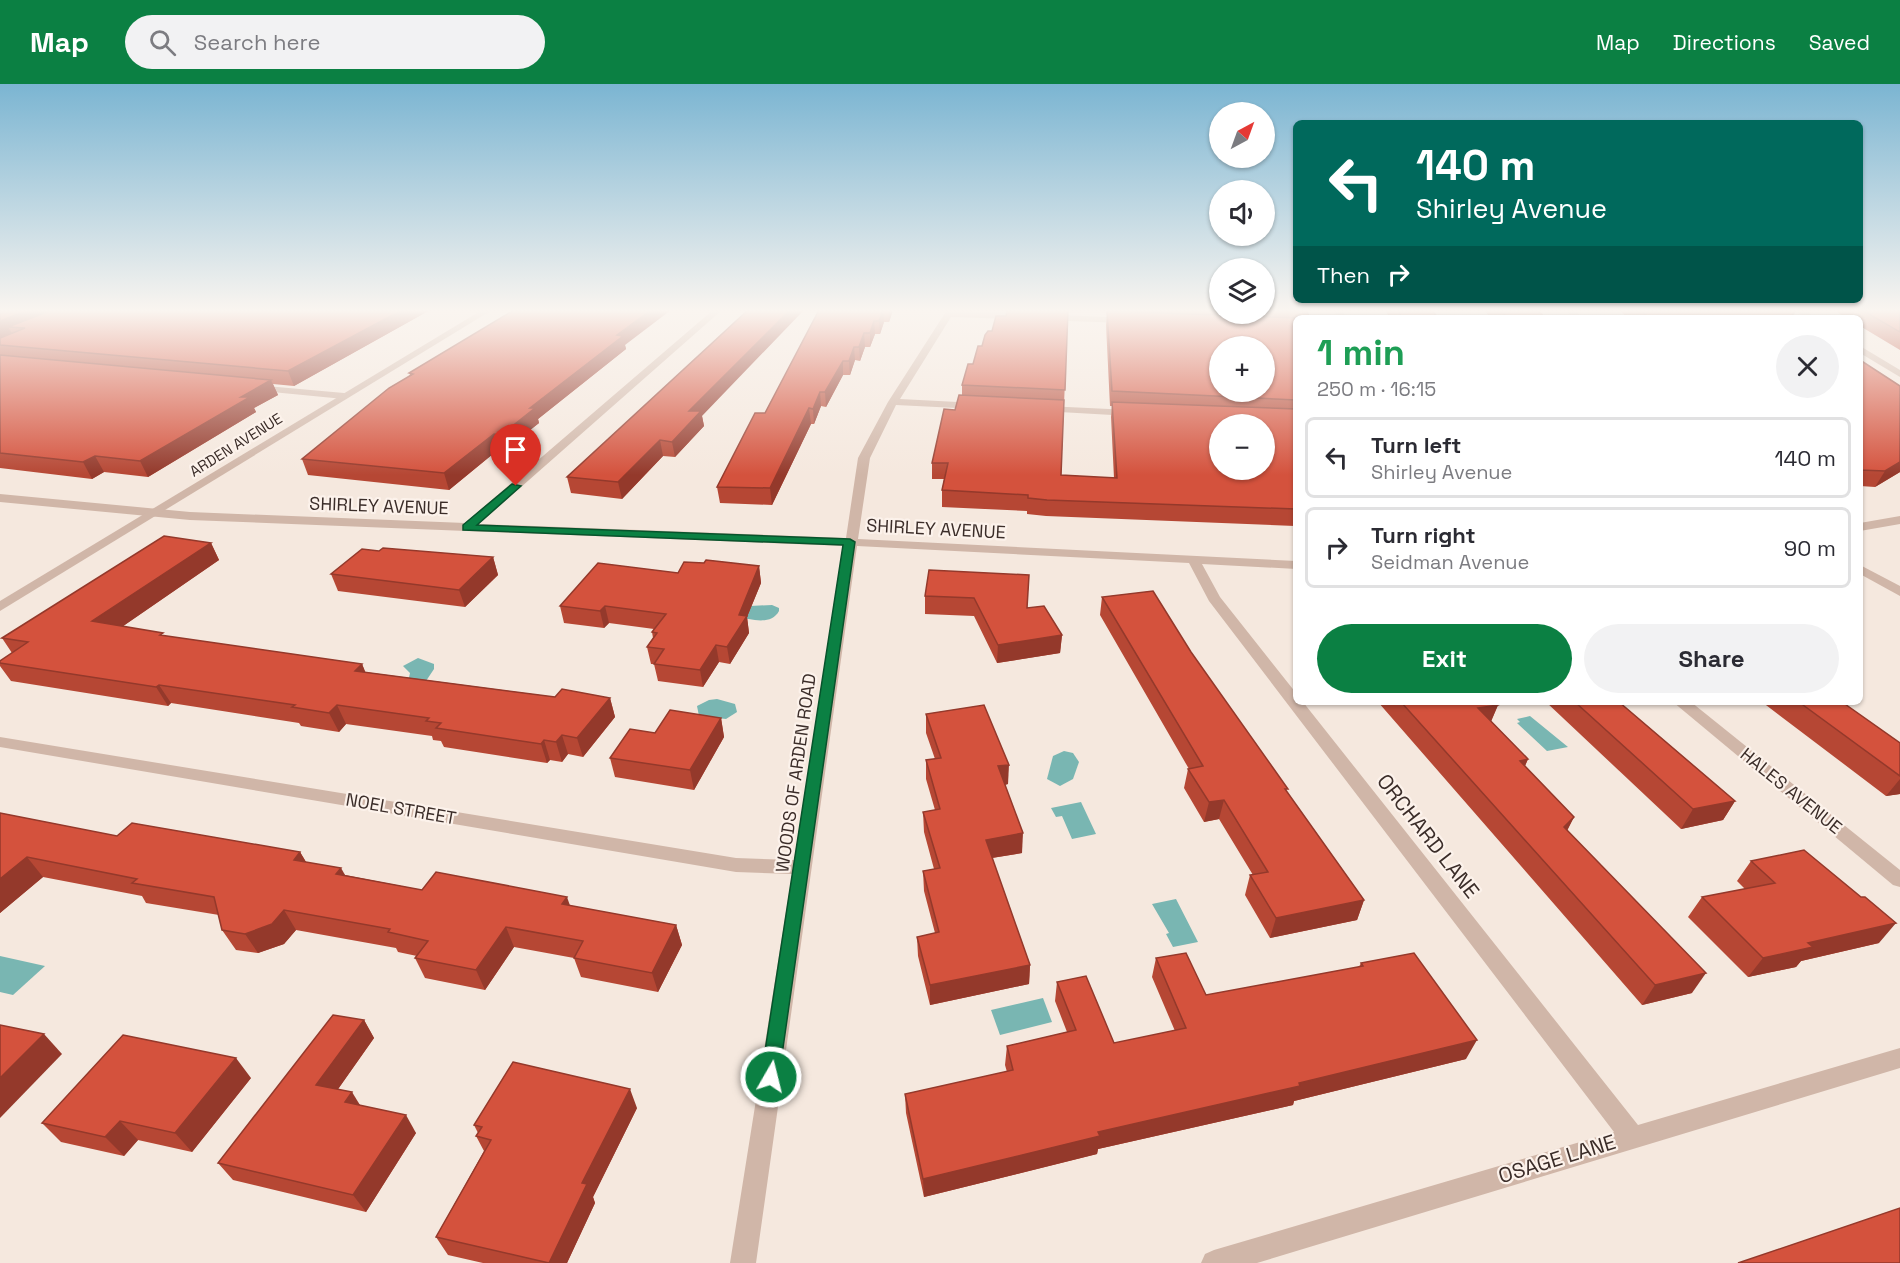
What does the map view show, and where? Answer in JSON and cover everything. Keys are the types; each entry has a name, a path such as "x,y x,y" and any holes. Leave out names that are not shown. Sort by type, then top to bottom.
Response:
{"street":[{"name":"ARDEN AVENUE","path":"0,607 396,365"},
{"path":"467,528 654,365"},
{"name":"WOODS OF ARDEN ROAD","path":"743,1263 864,458 893,402 916,365"},
{"path":"1886,365 1900,374"},
{"path":"244,387 344,396"},
{"path":"893,402 988,406"},
{"path":"1035,408 1142,413"},
{"name":"SHIRLEY AVENUE","path":"0,498 153,514 850,542 1293,565"},
{"path":"1863,526 1900,520"},
{"name":"ORCHARD LANE","path":"1194,561 1207,587 1221,607 1293,700"},
{"path":"1863,571 1900,592"},
{"name":"ORCHARD LANE","path":"1297,705 1632,1136"},
{"name":"HALES AVENUE","path":"1686,705 1900,880"},
{"name":"NOEL STREET","path":"0,742 736,865 802,867"},
{"name":"OSAGE LANE","path":"1214,1263 1632,1136 1900,1058"}],"water":[{"path":"772,605 779,608 779,611 771,619 737,617 750,606"},
{"path":"418,658 434,664 434,669 426,681 408,682 410,673 403,666"},
{"path":"717,699 735,704 737,712 726,719 699,716 697,706"},
{"path":"1530,716 1568,747 1547,751 1517,723 1520,722 1517,719"},
{"path":"1064,751 1073,753 1079,762 1073,779 1060,786 1047,779 1053,756"},
{"path":"1081,802 1096,834 1072,839 1062,816 1056,817 1051,808"},
{"path":"1176,899 1198,942 1173,947 1166,934 1169,933 1152,904"},
{"path":"0,956 45,966 13,995 0,992"},
{"path":"1043,998 1052,1022 1000,1035 991,1010"}],"building":[{"path":"0,365 109,365 271,380 241,397 250,397 140,461 95,456 83,462 0,453"},
{"path":"222,365 299,365 288,371"},
{"path":"422,365 586,365 530,408 535,408 501,435 494,434 444,473 302,459 389,388 413,374 409,373"},
{"path":"688,365 735,365 689,411 701,411 672,442 660,440 618,482 567,477"},
{"path":"790,365 841,365 825,392 820,392 813,409 809,408 770,488 717,487 755,413 765,413"},
{"path":"968,365 1066,365 1065,390 962,385"},
{"path":"1110,365 1209,365 1209,396 1112,391"},
{"path":"1275,365 1293,365 1293,400 1275,399"},
{"path":"1863,365 1868,365 1900,386 1900,462 1885,471 1863,470"},
{"path":"959,395 1064,400 1061,475 1117,478 1112,402 1293,409 1293,509 1047,500 1028,498 1028,495 942,490 948,463 932,463 944,409 955,410"},
{"path":"164,536 211,543 92,621 163,633 160,635 362,664 355,671 555,697 562,689 610,698 577,738 562,735 556,742 544,740 541,744 436,728 441,723 426,721 429,718 337,705 329,713 292,707 295,705 0,663 28,642 2,638"},
{"path":"383,548 493,557 459,590 331,574 362,549 379,551"},
{"path":"706,560 759,566 739,615 747,616 727,647 716,645 700,670 654,664 664,649 647,647 657,633 652,632 666,614 605,606 600,611 560,606 598,563 678,573 684,562 704,563"},
{"path":"929,570 1029,575 1027,608 1044,606 1062,635 998,645 974,598 925,596"},
{"path":"1153,591 1191,652 1364,900 1276,918 1250,875 1268,872 1224,800 1209,802 1188,769 1203,766 1102,597"},
{"path":"984,705 1009,765 998,766 1023,833 986,840 1030,965 930,985 917,937 939,932 923,871 940,868 923,812 940,809 926,760 941,758 926,714"},
{"path":"1404,705 1498,705 1478,708 1528,759 1520,761 1574,817 1564,827 1706,973 1655,985"},
{"path":"1578,705 1623,705 1735,801 1693,809"},
{"path":"1803,705 1846,705 1900,743 1900,776"},
{"path":"670,710 721,718 690,770 610,758 630,729 655,733"},
{"path":"0,813 117,836 132,823 300,852 294,860 341,868 336,874 422,890 436,872 567,897 562,904 676,925 652,973 574,958 583,941 506,927 476,970 415,958 428,941 388,932 390,929 284,910 272,924 245,934 222,930 214,897 132,883 137,879 27,857 0,879"},
{"path":"1804,850 1896,923 1808,943 1813,947 1763,958 1702,897 1775,883 1751,861"},
{"path":"1186,953 1206,995 1363,966 1361,963 1414,953 1477,1040 1299,1083 1300,1086 1098,1132 1100,1136 923,1179 905,1094 1013,1070 1007,1046 1076,1030 1057,982 1086,976 1114,1043 1186,1028 1156,958"},
{"path":"333,1015 364,1020 316,1085 352,1092 345,1102 406,1115 353,1195 218,1163"},
{"path":"0,1025 44,1034 0,1078"},
{"path":"123,1035 236,1058 175,1133 120,1121 105,1137 42,1123"},
{"path":"513,1062 630,1089 582,1183 587,1184 549,1263 436,1237 491,1140 476,1136 482,1127 474,1125"},
{"path":"1900,1208 1900,1263 1738,1263"}],"route":[{"path":"516,486 467,528 850,542 771,1077"}]}
